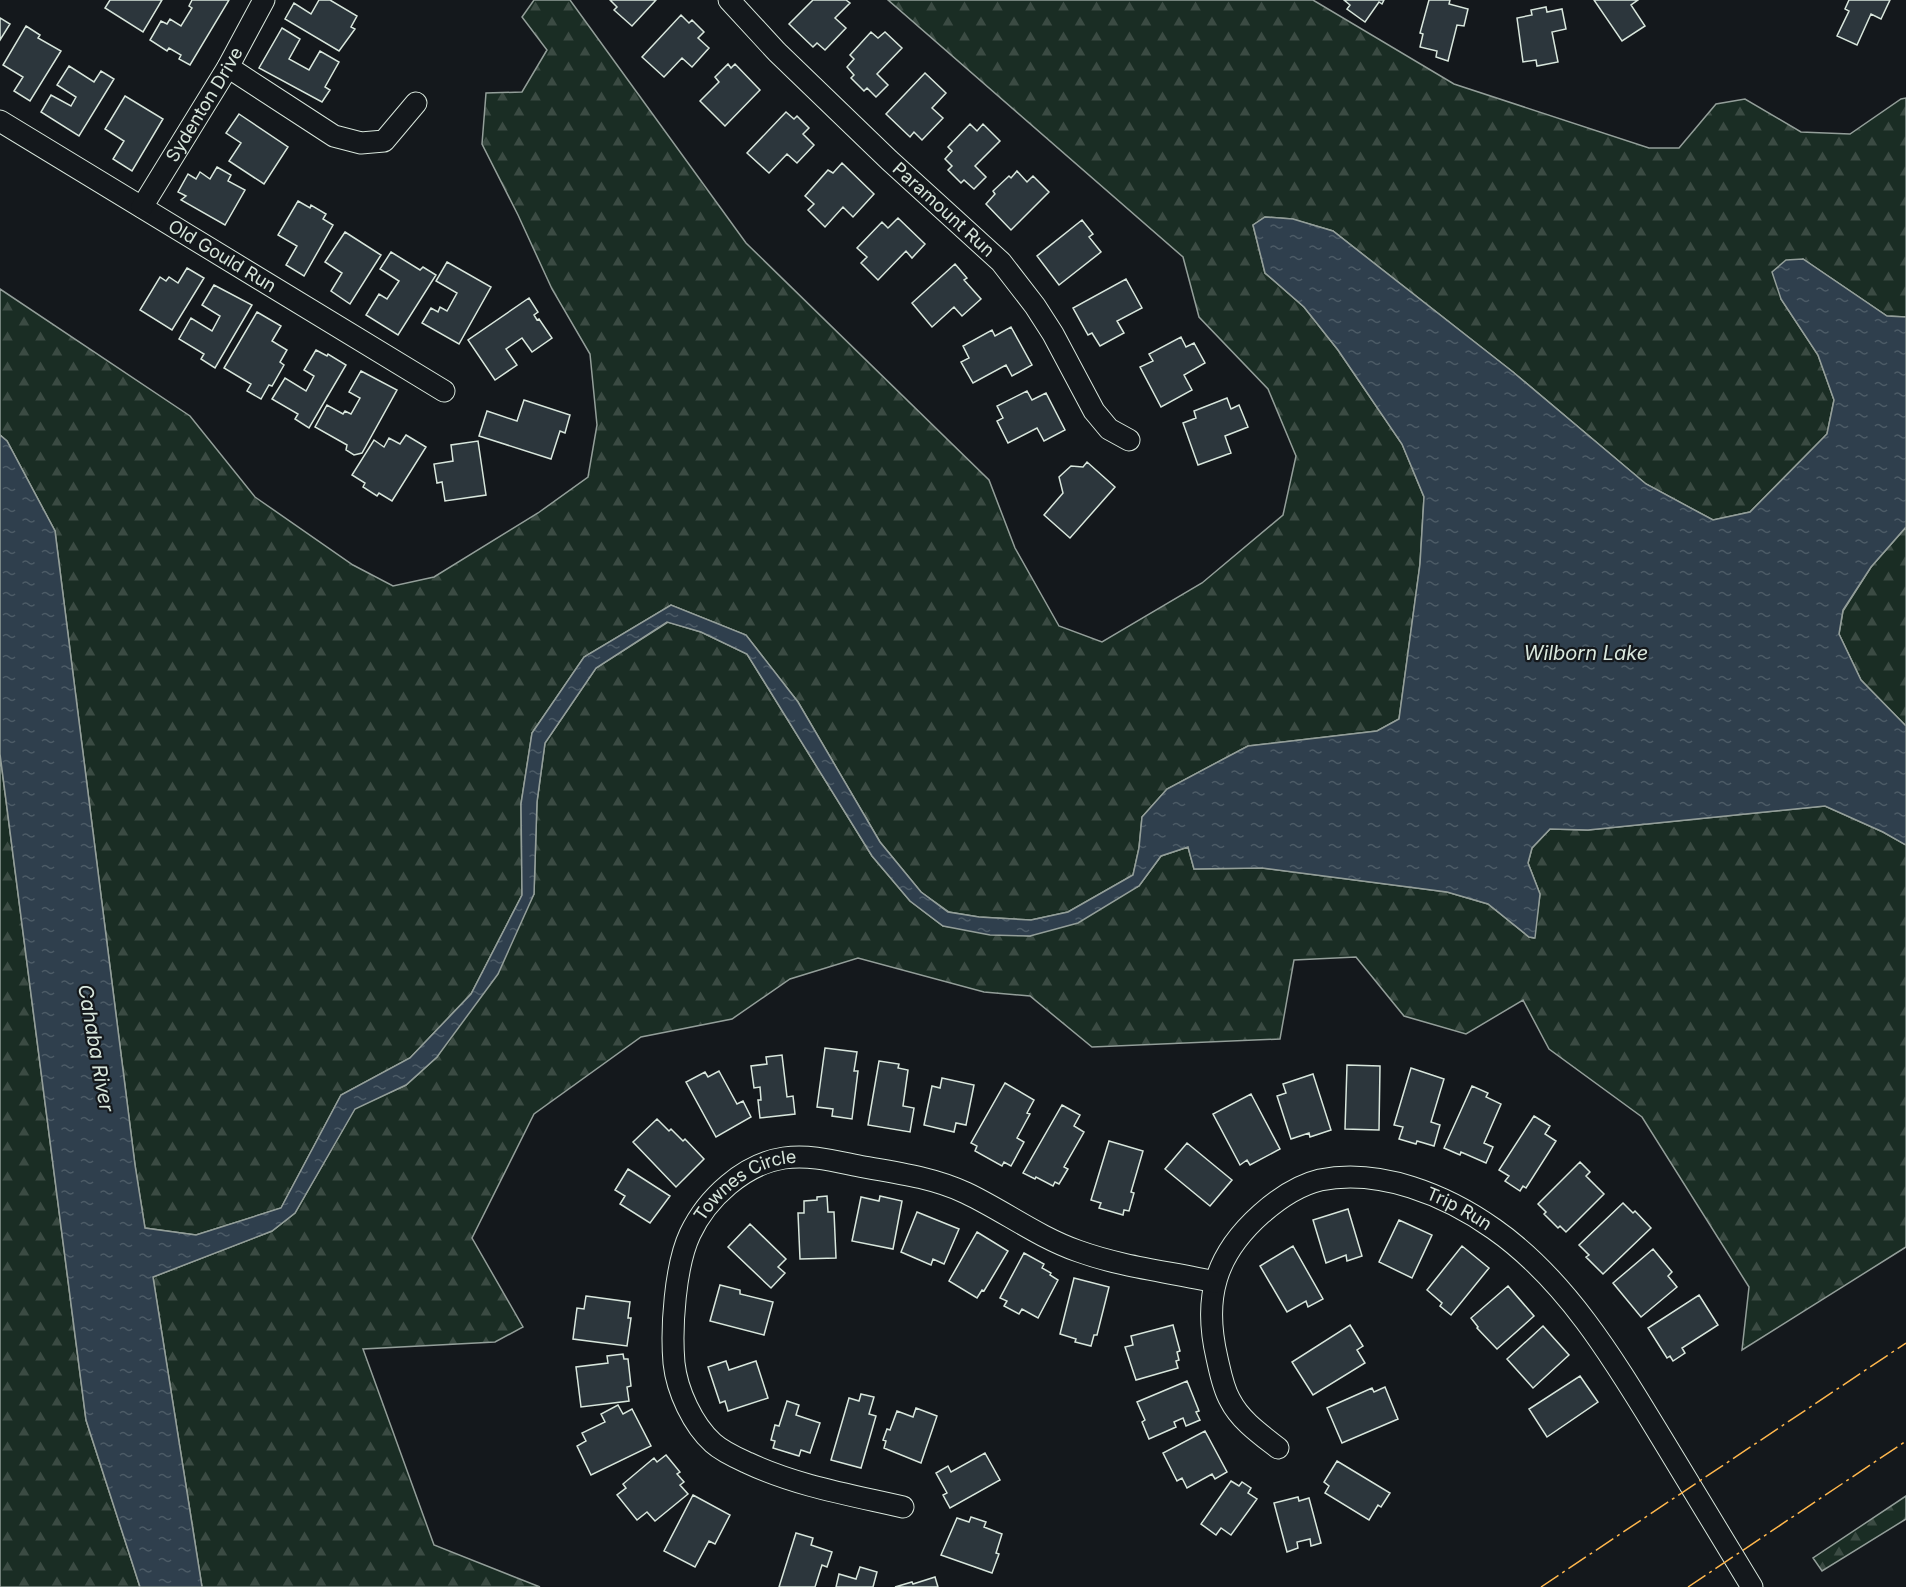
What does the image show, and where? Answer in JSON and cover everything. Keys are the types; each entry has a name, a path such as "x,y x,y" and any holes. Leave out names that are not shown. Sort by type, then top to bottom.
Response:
{"street":[{"name":"Sydenton Drive","path":"142,207 228,67 264,0"},
{"name":"Paramount Run","path":"729,0 777,52 889,160 1001,262 1035,306 1094,411 1109,429 1129,440"},
{"path":"228,67 334,136 361,143 384,141 416,103"},
{"name":"Old Gould Run","path":"0,121 444,391"},
{"name":"Townes Circle","path":"903,1507 772,1474 735,1457 714,1444 698,1425 683,1397 674,1365 674,1330 680,1266 690,1234 710,1202 730,1184 758,1166 784,1158 815,1157 938,1181 1078,1251 1126,1264 1215,1282"},
{"name":"Trip Run","path":"1278,1448 1250,1426 1230,1400 1219,1370 1212,1340 1211,1312 1215,1282 1223,1260 1235,1240 1252,1222 1270,1206 1296,1189 1318,1181 1345,1177 1374,1179 1400,1185 1420,1191 1473,1215 1511,1243 1542,1271 1576,1308 1619,1369 1752,1587"}],"green space":[{"path":"534,0 570,0 746,243 989,480 1015,548 1059,626 1102,642 1202,583 1283,515 1296,456 1268,389 1199,317 1183,257 888,0 1313,0 1454,84 1649,148 1679,148 1716,104 1745,99 1801,132 1850,134 1901,99 1906,98 1906,317 1887,316 1803,259 1781,299 1818,355 1834,400 1827,434 1750,512 1713,520 1646,484 1513,372 1333,231 1292,219 1265,217 1253,225 1265,273 1304,307 1338,350 1402,444 1424,497 1420,564 1399,719 1377,731 1248,746 1167,789 1142,817 1133,875 1068,912 1031,920 979,917 949,912 921,892 880,842 798,702 746,635 671,605 584,657 532,733 521,804 522,895 471,994 410,1058 341,1095 281,1208 196,1235 145,1228 135,1165 55,531 7,441 0,435 0,289 190,416 255,497 353,565 393,586 434,577 538,513 588,477 597,425 590,354 552,289 482,144 486,93 522,92 547,50 522,17"},
{"path":"1906,527 1906,726 1861,680 1839,634 1843,611 1871,567"},
{"path":"668,622 701,632 747,654 872,856 910,901 943,926 1030,936 1139,886 1161,856 1188,847 1194,869 1262,868 1447,892 1488,904 1529,937 1534,938 1540,894 1528,863 1532,848 1550,829 1588,830 1825,806 1883,832 1906,845 1906,1247 1742,1350 1749,1287 1642,1117 1549,1049 1523,1000 1466,1034 1404,1016 1356,957 1294,960 1280,1039 1092,1047 1030,996 984,992 858,958 790,979 732,1019 641,1037 534,1114 472,1238 523,1327 495,1342 363,1349 434,1545 540,1587 202,1587 153,1277 272,1231 295,1213 355,1108 406,1085 437,1057 534,894 537,802 545,743 596,668"},
{"path":"0,754 86,1420 140,1587 0,1587"},
{"path":"1906,1496 1906,1519 1822,1571 1813,1558"}],"water":[{"name":"Wilborn Lake","path":"1265,217 1293,219 1333,231 1513,372 1646,484 1713,520 1750,512 1827,434 1834,400 1818,355 1781,299 1772,272 1786,260 1803,259 1887,316 1906,317 1906,527 1871,567 1843,610 1839,634 1861,680 1906,726 1906,845 1825,806 1588,830 1550,829 1532,848 1528,863 1540,894 1535,938 1529,937 1488,904 1447,892 1262,868 1194,869 1188,847 1161,856 1139,886 1078,923 1030,936 990,935 943,926 910,901 872,856 747,654 701,632 667,622 596,668 545,743 537,802 534,894 498,974 437,1057 406,1085 355,1109 295,1213 272,1231 153,1277 202,1587 140,1587 86,1420 0,754 0,435 7,441 55,531 135,1165 145,1228 196,1235 281,1208 341,1095 410,1058 471,994 522,895 521,804 532,733 584,657 671,605 746,635 798,702 880,842 921,892 948,912 979,917 1031,920 1068,912 1133,875 1142,817 1167,789 1248,746 1377,731 1399,719 1420,564 1424,497 1402,444 1338,350 1304,307 1265,273 1253,225"}],"building":[{"path":"110,0 162,0 143,32 105,8"},
{"path":"192,0 229,0 190,65 179,59 181,55 169,48 167,51 150,40 161,21 167,24 170,19 181,26 192,8 189,6"},
{"path":"319,0 330,0 357,16 351,27 355,29 339,51 285,19 294,3 311,14"},
{"path":"610,0 656,0 632,26 614,10 617,7"},
{"path":"813,0 846,0 850,3 835,18 846,28 825,50 817,43 813,47 789,24"},
{"path":"1344,0 1384,0 1382,4 1379,2 1365,22 1347,9 1350,5"},
{"path":"1429,0 1450,0 1449,4 1468,9 1464,26 1457,25 1448,61 1436,57 1437,51 1420,47 1423,34 1420,33"},
{"path":"1594,0 1638,0 1631,5 1645,26 1622,41"},
{"path":"1849,0 1890,0 1881,19 1871,14 1857,45 1837,36 1849,11 1845,9"},
{"path":"1546,7 1547,12 1562,9 1566,29 1552,32 1558,62 1537,66 1536,60 1523,62 1517,18 1532,15 1531,10"},
{"path":"681,15 689,23 692,20 704,32 698,38 709,48 692,67 682,58 664,77 642,57"},
{"path":"0,18 10,24 0,40"},
{"path":"26,26 40,35 38,38 61,51 30,101 14,91 23,77 3,65"},
{"path":"282,28 300,39 289,59 309,70 320,51 339,62 325,87 330,90 322,102 259,68"},
{"path":"871,32 878,38 885,32 902,48 877,74 888,85 876,97 867,88 864,91 851,78 854,75 847,67 854,59 850,55"},
{"path":"728,64 731,68 735,64 760,90 725,126 700,101 719,82 715,77"},
{"path":"69,66 94,82 101,71 114,79 79,136 41,112 51,95 71,106 76,97 57,85"},
{"path":"925,73 946,93 932,108 943,118 922,140 914,132 910,137 886,114"},
{"path":"125,96 163,119 132,171 113,159 124,141 105,129"},
{"path":"786,112 794,119 797,116 809,128 803,134 814,145 797,163 787,154 769,173 747,153"},
{"path":"239,114 288,147 264,184 229,161 241,143 226,133"},
{"path":"970,124 977,131 983,124 1000,141 975,166 986,177 974,189 964,180 961,183 948,170 952,166 945,159 952,151 948,147"},
{"path":"842,163 874,194 853,217 843,207 825,227 808,210 814,204 805,196 828,170 833,173"},
{"path":"217,167 231,175 228,181 245,190 225,225 181,200 186,196 178,192 188,174 196,179 200,172 210,179"},
{"path":"1017,171 1027,182 1033,176 1049,192 1011,230 986,204 995,194 993,191"},
{"path":"298,201 310,208 311,205 326,214 323,219 333,225 304,276 286,265 297,246 278,235"},
{"path":"898,218 925,244 912,258 906,251 878,280 861,263 867,257 857,248 882,222 888,228"},
{"path":"1082,220 1093,234 1089,237 1101,252 1059,285 1037,256"},
{"path":"345,232 381,255 350,304 331,291 342,273 325,262"},
{"path":"391,252 420,270 423,267 436,275 398,335 366,315 379,294 387,299 399,281 380,269"},
{"path":"447,262 491,287 459,344 422,323 431,308 438,312 440,307 447,311 457,293 436,281"},
{"path":"955,264 967,278 964,280 981,299 962,316 954,307 932,327 912,303"},
{"path":"187,268 204,278 172,330 140,310 160,277 166,281 169,277 178,283"},
{"path":"1126,279 1142,308 1117,321 1124,333 1100,346 1092,333 1088,335 1073,308"},
{"path":"214,285 252,305 215,368 201,359 204,354 179,339 191,318 212,331 220,316 202,305"},
{"path":"529,298 538,312 534,315 552,338 532,352 522,338 506,349 517,365 495,380 468,340"},
{"path":"257,312 281,326 272,341 287,350 280,362 284,365 272,386 269,385 261,399 247,391 251,384 224,368"},
{"path":"1011,327 1032,365 1012,376 1006,365 973,383 961,362 969,358 963,346 992,330 995,336"},
{"path":"1181,337 1186,347 1194,343 1205,363 1184,375 1192,390 1161,407 1140,367 1153,361 1149,354"},
{"path":"316,350 346,365 309,428 295,419 298,414 272,399 285,378 306,391 314,376 304,370"},
{"path":"361,371 397,390 362,453 354,455 346,450 347,445 315,427 327,405 343,414 345,411 351,414 360,398 349,392"},
{"path":"1027,391 1032,400 1046,393 1065,430 1044,441 1037,428 1008,443 997,421 1003,418 997,406"},
{"path":"1227,398 1231,409 1239,405 1248,427 1225,436 1231,453 1198,465 1183,423 1196,418 1194,411"},
{"path":"524,400 570,415 565,433 560,431 551,459 479,436 487,411 517,421"},
{"path":"406,435 426,447 392,501 379,493 377,496 363,487 365,483 352,475 374,440 384,447 389,438 400,444"},
{"path":"478,441 486,495 445,501 442,482 437,483 434,464 453,461 451,445"},
{"path":"1087,462 1115,487 1070,538 1044,515 1063,493 1059,477 1071,466 1083,467"},
{"path":"825,1048 857,1052 854,1071 858,1071 852,1119 832,1116 833,1109 817,1107"},
{"path":"782,1055 787,1097 793,1096 795,1114 760,1118 758,1100 761,1100 760,1087 754,1088 751,1066 767,1064 766,1057"},
{"path":"879,1061 899,1064 898,1068 908,1070 903,1106 914,1108 910,1132 868,1125"},
{"path":"1347,1065 1380,1066 1379,1130 1345,1129"},
{"path":"1411,1068 1444,1079 1431,1122 1440,1125 1434,1146 1399,1139 1403,1127 1394,1125"},
{"path":"719,1071 737,1104 743,1101 751,1117 716,1137 686,1082 705,1072 708,1077"},
{"path":"1313,1074 1331,1130 1310,1137 1309,1133 1291,1139 1277,1096 1286,1093 1283,1084"},
{"path":"942,1078 974,1085 966,1125 956,1123 954,1132 924,1125 932,1086 940,1088"},
{"path":"1005,1083 1034,1100 1027,1113 1030,1114 1017,1138 1024,1142 1011,1166 1004,1162 1002,1166 975,1151 977,1146 971,1143"},
{"path":"1472,1086 1488,1093 1486,1097 1501,1104 1484,1143 1493,1147 1486,1163 1461,1152 1460,1155 1444,1148"},
{"path":"1251,1094 1280,1149 1250,1165 1247,1160 1240,1165 1213,1114"},
{"path":"1062,1105 1080,1115 1074,1126 1084,1132 1064,1167 1068,1169 1059,1184 1055,1182 1053,1186 1023,1173"},
{"path":"1534,1116 1550,1126 1545,1134 1556,1141 1526,1188 1523,1186 1520,1191 1505,1181 1509,1176 1499,1170"},
{"path":"657,1119 683,1141 685,1139 704,1159 676,1187 633,1142"},
{"path":"1109,1141 1143,1151 1131,1192 1134,1193 1129,1211 1124,1210 1123,1215 1099,1208 1101,1203 1091,1200"},
{"path":"1187,1143 1232,1180 1210,1206 1165,1169"},
{"path":"1580,1162 1590,1172 1586,1176 1604,1194 1566,1232 1560,1226 1558,1228 1544,1214 1546,1212 1538,1204"},
{"path":"628,1169 670,1196 650,1223 620,1204 625,1196 615,1190"},
{"path":"827,1196 828,1212 834,1212 836,1258 800,1259 798,1213 804,1213 804,1201"},
{"path":"880,1196 902,1201 893,1249 852,1241 861,1197 879,1201"},
{"path":"1623,1203 1633,1213 1635,1211 1651,1228 1603,1274 1586,1257 1589,1255 1579,1245"},
{"path":"1348,1209 1362,1256 1347,1261 1346,1255 1326,1263 1313,1220"},
{"path":"917,1212 959,1229 944,1264 933,1259 931,1265 901,1252"},
{"path":"1399,1220 1432,1235 1412,1278 1379,1262"},
{"path":"750,1224 786,1259 778,1267 785,1273 771,1288 728,1247"},
{"path":"977,1232 1008,1251 984,1291 982,1290 977,1298 949,1281"},
{"path":"1293,1246 1323,1299 1308,1307 1306,1301 1287,1312 1260,1266"},
{"path":"1462,1246 1489,1268 1451,1315 1440,1306 1442,1303 1427,1290"},
{"path":"1653,1249 1672,1272 1668,1276 1677,1287 1641,1317 1613,1283"},
{"path":"1024,1253 1044,1264 1042,1268 1058,1280 1038,1318 1022,1309 1019,1314 1004,1306 1007,1301 1000,1298"},
{"path":"1074,1278 1109,1287 1097,1335 1094,1335 1091,1346 1075,1342 1076,1339 1060,1334"},
{"path":"720,1285 740,1290 740,1294 773,1302 764,1335 710,1321"},
{"path":"1508,1286 1534,1316 1497,1349 1477,1328 1471,1318"},
{"path":"1699,1295 1718,1325 1682,1348 1685,1353 1673,1361 1670,1356 1667,1358 1648,1328"},
{"path":"586,1296 630,1302 628,1318 631,1318 627,1346 573,1339 577,1308 584,1309"},
{"path":"1173,1325 1180,1351 1177,1352 1178,1368 1136,1380 1125,1347 1133,1345 1131,1336"},
{"path":"1350,1325 1363,1346 1357,1350 1365,1363 1313,1395 1292,1362"},
{"path":"1543,1326 1569,1355 1533,1388 1507,1359"},
{"path":"623,1354 624,1359 628,1359 631,1386 627,1387 629,1401 581,1407 576,1367 608,1363 607,1356"},
{"path":"726,1361 729,1370 756,1361 768,1398 728,1411 725,1401 720,1403 708,1367"},
{"path":"1580,1376 1598,1402 1547,1437 1529,1409"},
{"path":"1187,1381 1199,1411 1196,1412 1200,1420 1186,1426 1183,1418 1174,1422 1176,1427 1149,1439 1142,1422 1145,1420 1137,1402"},
{"path":"1385,1387 1398,1419 1342,1443 1327,1408 1372,1388 1374,1392"},
{"path":"861,1394 874,1397 869,1414 876,1416 861,1468 831,1460 849,1398 859,1401"},
{"path":"787,1401 799,1405 796,1415 820,1423 810,1453 801,1450 799,1456 773,1448 775,1441 771,1440 775,1425 779,1426"},
{"path":"618,1405 623,1414 632,1409 651,1446 591,1475 577,1446 586,1441 582,1433 605,1422 601,1414"},
{"path":"916,1408 937,1416 921,1463 884,1448 886,1441 883,1440 887,1429 890,1430 897,1411 913,1417"},
{"path":"1205,1431 1227,1472 1215,1479 1212,1474 1187,1488 1182,1478 1177,1481 1163,1453"},
{"path":"985,1453 1000,1480 950,1508 943,1495 947,1493 936,1473 948,1466 951,1472"},
{"path":"666,1455 680,1472 677,1474 684,1482 680,1485 688,1494 655,1521 647,1512 637,1520 617,1495 626,1488 623,1484 654,1458 657,1462"},
{"path":"1337,1461 1390,1493 1381,1507 1378,1505 1369,1520 1325,1493 1329,1486 1324,1482"},
{"path":"1231,1481 1239,1486 1242,1482 1251,1488 1248,1493 1257,1499 1231,1535 1221,1528 1216,1535 1201,1524"},
{"path":"693,1495 730,1515 715,1544 709,1541 695,1567 664,1551"},
{"path":"1298,1497 1299,1501 1309,1498 1321,1543 1311,1546 1310,1539 1297,1542 1298,1548 1287,1552 1274,1503"},
{"path":"971,1517 986,1522 984,1527 1002,1534 996,1553 999,1554 992,1573 941,1555 957,1518 969,1522"},
{"path":"796,1533 813,1538 811,1545 832,1552 827,1567 822,1565 815,1587 779,1587"},
{"path":"860,1567 877,1572 873,1587 836,1587 839,1574 856,1579"},
{"path":"935,1577 938,1587 895,1587 912,1582 913,1584"}],"power":[{"path":"1541,1587 1906,1343"},
{"path":"1688,1587 1906,1441"}],"water label":[{"name":"Cahaba River","path":"96,1048"}]}
